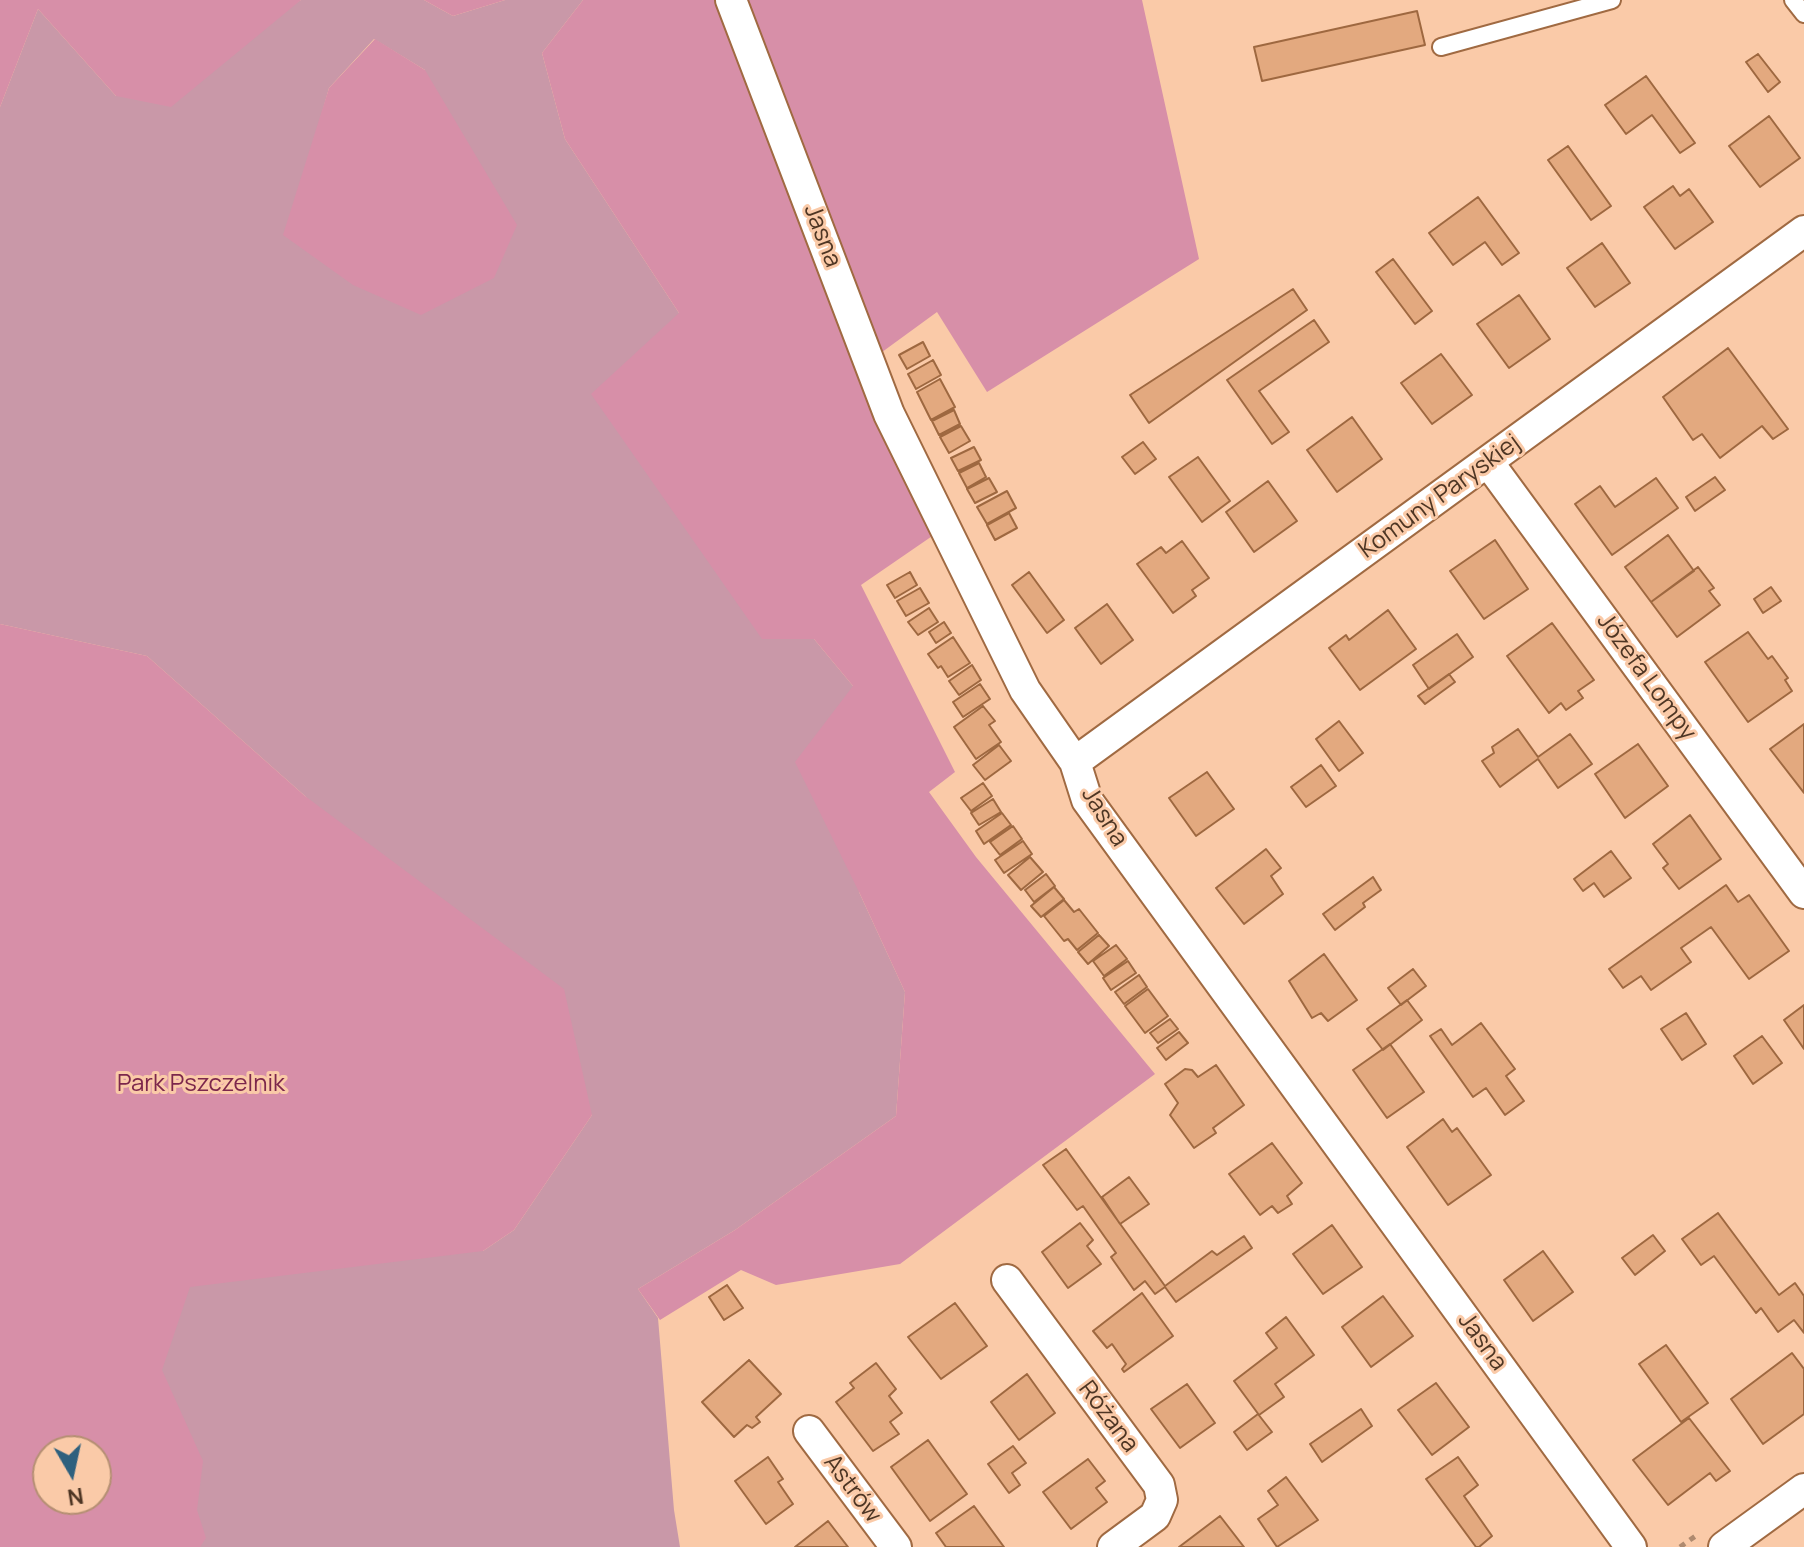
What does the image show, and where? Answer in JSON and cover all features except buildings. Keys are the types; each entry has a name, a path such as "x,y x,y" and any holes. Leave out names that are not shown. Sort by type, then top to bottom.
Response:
{"street":[{"name":"Jasna","path":"731,0 889,414 1025,690 1075,762 1087,800 1631,1547"},
{"name":"Komuny Paryskiej","path":"1075,762 1804,231"},
{"name":"Józefa Lompy","path":"1488,462 1804,893"},
{"name":"Różana","path":"1007,1280 1159,1485 1162,1500 1155,1516 1113,1547"},
{"name":"Astrów","path":"809,1431 896,1547"},
{"path":"1724,1547 1804,1489"}],"lane":[{"path":"1441,47 1612,0"},
{"path":"1793,0 1804,14"}],"green space":[{"path":"0,0 301,0 171,107 116,96 38,9 0,107"},
{"path":"301,0 424,0 453,16 505,0 583,0 542,53 565,139 679,313 814,639 853,686 859,892 905,992 896,1116 735,1230 638,1289 658,1318 674,1510 680,1547 0,1547 0,677 483,1251 514,1230 592,1115 305,796 147,656 0,624 0,107 38,9 116,96","holes":["374,39 425,70 309,158 329,88"]},
{"path":"424,0 505,0 453,16"},
{"path":"583,0 1142,0 1199,259 987,392 937,312 878,355 957,519 861,585 955,772 929,792 976,857 1155,1074 900,1264 776,1285 741,1270 660,1320 638,1289 735,1230 896,1116 905,992 795,762 853,686 814,639 762,639 591,394 679,313 565,139 542,53"},
{"path":"375,39 425,70 517,225 494,278 421,315 353,285 283,235 329,88"},
{"name":"Park Pszczelnik","path":"0,624 147,656 305,796 564,989 592,1115 514,1230 483,1251 190,1287 162,1370 203,1461 197,1510 206,1538 200,1547 0,1547"}]}
